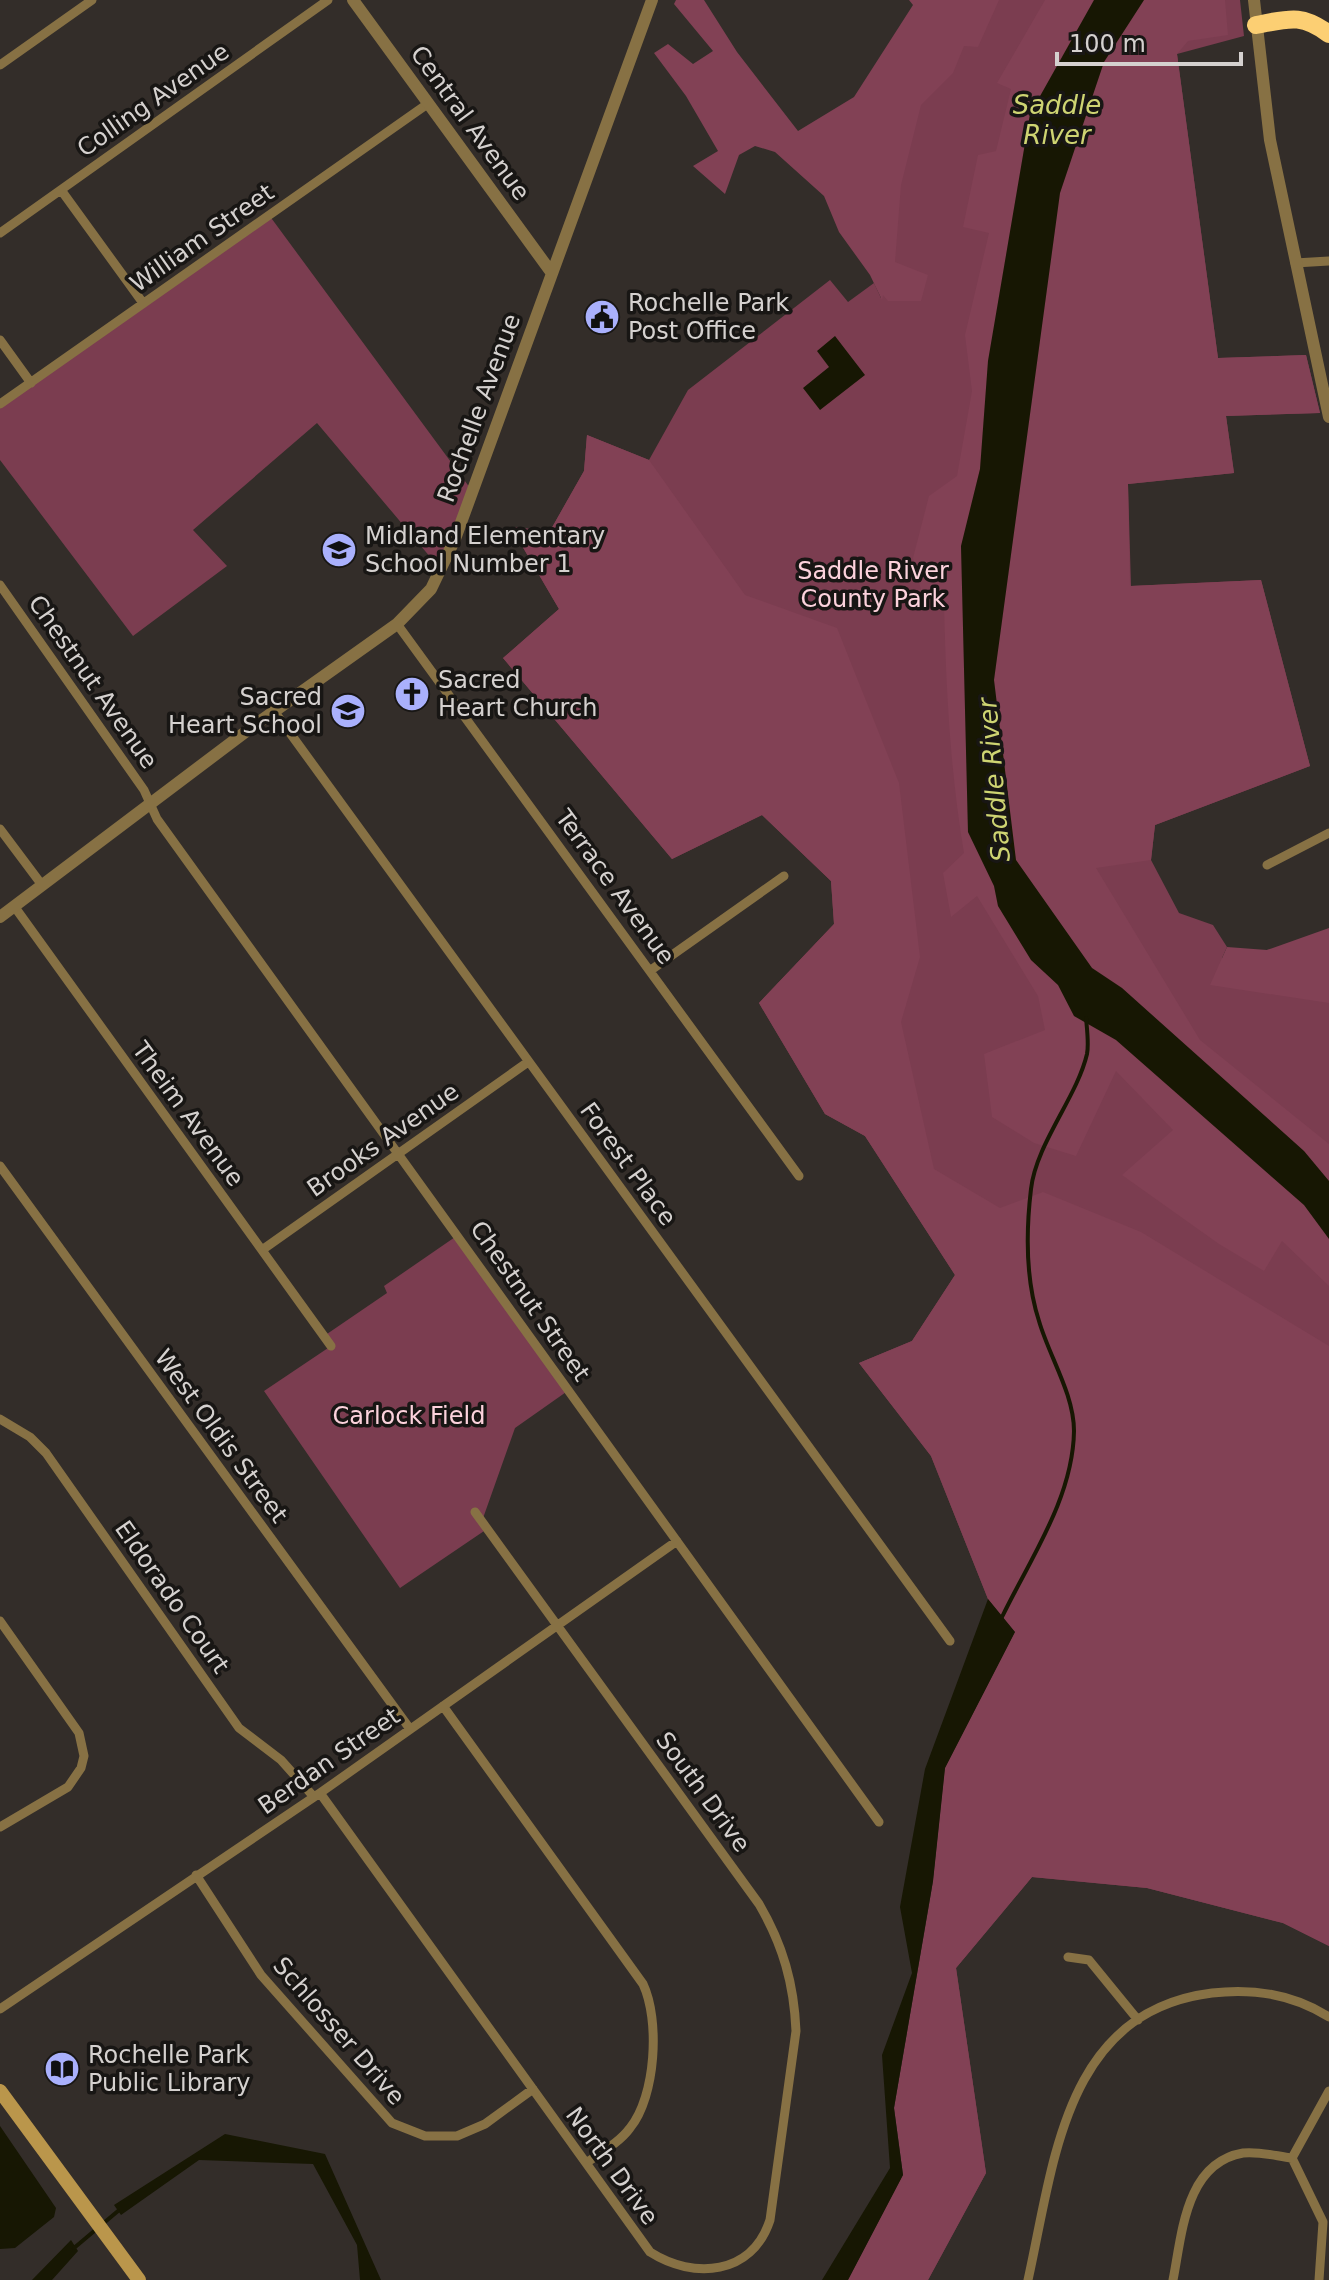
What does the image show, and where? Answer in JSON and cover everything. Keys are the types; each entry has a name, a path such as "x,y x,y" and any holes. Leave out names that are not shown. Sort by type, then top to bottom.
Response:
{"highway":[{"path":"1256,25 1295,18 1312,21 1329,34"}],"main road":[{"path":"0,2091 139,2280"}],"street":[{"path":"0,65 92,0"},
{"name":"Colling Avenue","path":"0,233 328,0"},
{"name":"Central Avenue","path":"353,0 426,105 551,272"},
{"name":"Rochelle Avenue","path":"0,917 274,711 397,624 431,589 442,571 652,0"},
{"path":"1254,0 1270,140 1329,417"},
{"name":"William Street","path":"0,404 426,105"},
{"path":"61,190 143,303"},
{"path":"1295,263 1329,261"},
{"path":"0,340 31,383"},
{"name":"Chestnut Avenue","path":"0,585 150,804"},
{"name":"Terrace Avenue","path":"397,624 799,1176"},
{"name":"Forest Place","path":"274,711 950,1641"},
{"name":"Chestnut Street","path":"150,804 157,819 879,1822"},
{"path":"0,829 42,885"},
{"path":"1267,865 1329,833"},
{"path":"651,970 784,876"},
{"name":"Theim Avenue","path":"14,906 331,1346"},
{"name":"Brooks Avenue","path":"262,1250 528,1062"},
{"name":"West Oldis Street","path":"0,1166 410,1729"},
{"name":"Eldorado Court","path":"0,1419 30,1437 46,1453 239,1728 281,1760 317,1795"},
{"name":"South Drive","path":"475,1512 759,1904 783,1952 793,1993"},
{"name":"Berdan Street","path":"0,2009 317,1795 677,1541"},
{"path":"0,1621 79,1733 84,1756 76,1778 68,1787 0,1827"},
{"path":"443,1706 634,1971 650,1999 655,2036 642,2105 629,2130 586,2163"},
{"name":"North Drive","path":"317,1795 650,2252 672,2268 711,2275 737,2266 749,2257 766,2233 796,2031 793,1993"},
{"name":"Schlosser Drive","path":"196,1875 261,1975 392,2123 425,2136 457,2136 485,2124 533,2089"},
{"path":"1068,1957 1089,1960 1138,2020"},
{"path":"1028,2280 1068,2107 1091,2065 1138,2020 1181,2000 1228,1991 1275,1995 1329,2017"},
{"path":"1292,2158 1329,2091"},
{"path":"1173,2280 1191,2198 1208,2172 1220,2162 1243,2153 1292,2158"},
{"path":"1292,2158 1323,2222 1319,2280"}],"green space":[{"name":"Saddle River County Park","path":"956,0 1240,0 1244,36 1177,54 1218,358 1306,355 1320,413 1226,416 1234,473 1128,484 1131,586 1261,580 1310,766 1155,825 1151,860 1179,913 1213,925 1227,947 1222,958 1329,939 1329,1946 1283,1923 1147,1888 1032,1877 956,1968 986,2173 928,2280 848,2280 903,2175 945,1768 1015,1632 988,1599 931,1456 859,1363 912,1341 955,1275 865,1136 825,1114 759,1003 834,924 831,881 762,815 672,859 503,658 559,609 511,527 550,531 584,471 587,435 649,460 688,390 830,280 848,302 874,283 881,298 905,115"},
{"path":"269,215 473,492 442,571 317,423 193,530 227,566 133,636 0,460 0,404"},
{"name":"Carlock Field","path":"458,1235 569,1390 515,1428 482,1521 487,1529 400,1588 264,1391 331,1346 324,1336 387,1293 384,1286"}],"shaded area":[{"path":"676,0 704,0 737,52 798,131 854,97 913,5 909,0 999,0 978,47 964,46 953,73 921,105 901,185 895,262 928,275 921,301 888,301 883,295 882,300 870,275 839,232 824,196 775,152 755,146 739,155 725,194 693,166 718,151 686,96 654,53 668,44 693,64 713,51 674,4"},
{"path":"1045,0 1094,0 1030,114 988,361 980,469 961,546 968,832 994,886 998,906 1031,960 1058,985 1074,1016 1116,1040 1304,1205 1329,1239 1329,1286 1282,1241 1264,1271 1219,1244 1122,1175 1173,1130 1116,1071 1076,1156 1034,1143 992,1117 984,1054 1045,1030 1038,996 977,896 951,917 943,873 964,853 950,729 944,604 924,602 913,558 929,496 957,476 972,391 965,335 989,233 963,227 978,155 996,151 1011,89 997,83"},
{"path":"1144,0 1225,0 1228,35 1188,41 1177,54 1218,358 1306,355 1320,413 1226,416 1234,473 1128,484 1130,586 1261,580 1310,766 1155,825 1151,860 1096,868 1200,1040 1329,1144 1329,1181 1304,1151 1122,988 1092,968 1015,860 994,680 1060,193 1104,62"},
{"path":"587,435 649,460 745,595 837,628 899,783 920,957 901,1022 934,1169 1000,1208 1043,1192 1141,1232 1329,1346 1329,1946 1283,1923 1147,1888 1032,1877 956,1968 986,2173 928,2280 848,2280 903,2175 894,2108 933,1881 945,1768 1015,1632 988,1599 931,1456 859,1363 912,1341 955,1275 865,1136 825,1114 759,1003 834,924 831,881 762,815 672,859 503,658 559,609 511,527 550,531 584,471"},
{"path":"1329,928 1329,1003 1210,985 1227,947 1267,950"}],"water":[{"name":"Saddle River","path":"1094,0 1144,0 1104,62 1060,193 994,680 1016,860 1092,968 1122,988 1304,1151 1329,1181 1329,1239 1304,1205 1116,1040 1074,1016 1058,985 1031,960 998,906 994,886 968,832 961,546 980,469 988,361 1030,114"},
{"path":"835,336 865,375 820,410 803,388 829,367 817,351"},
{"path":"988,1599 1015,1632 945,1768 933,1881 894,2108 903,2175 848,2280 822,2280 890,2168 882,2055 912,1973 900,1907 925,1769"},
{"path":"0,2126 56,2208 54,2217 15,2248 0,2249"},
{"path":"225,2134 325,2154 381,2280 360,2280 357,2245 313,2164 199,2160 121,2215 114,2205"},
{"path":"71,2240 78,2251 52,2280 32,2280"}],"waterway":[{"path":"1002,1617 1048,1527 1072,1456 1074,1431 1070,1403 1035,1306 1028,1256 1028,1222 1034,1172 1075,1087 1087,1054 1086,1018"},
{"path":"74,2248 118,2211"}],"place":[{"name":"Rochelle Park Post Office","path":"602,317"},
{"name":"Midland Elementary School Number 1","path":"339,550"},
{"name":"Sacred Heart Church","path":"412,694"},
{"name":"Sacred Heart School","path":"348,711"},
{"name":"Rochelle Park Public Library","path":"62,2069"}]}
